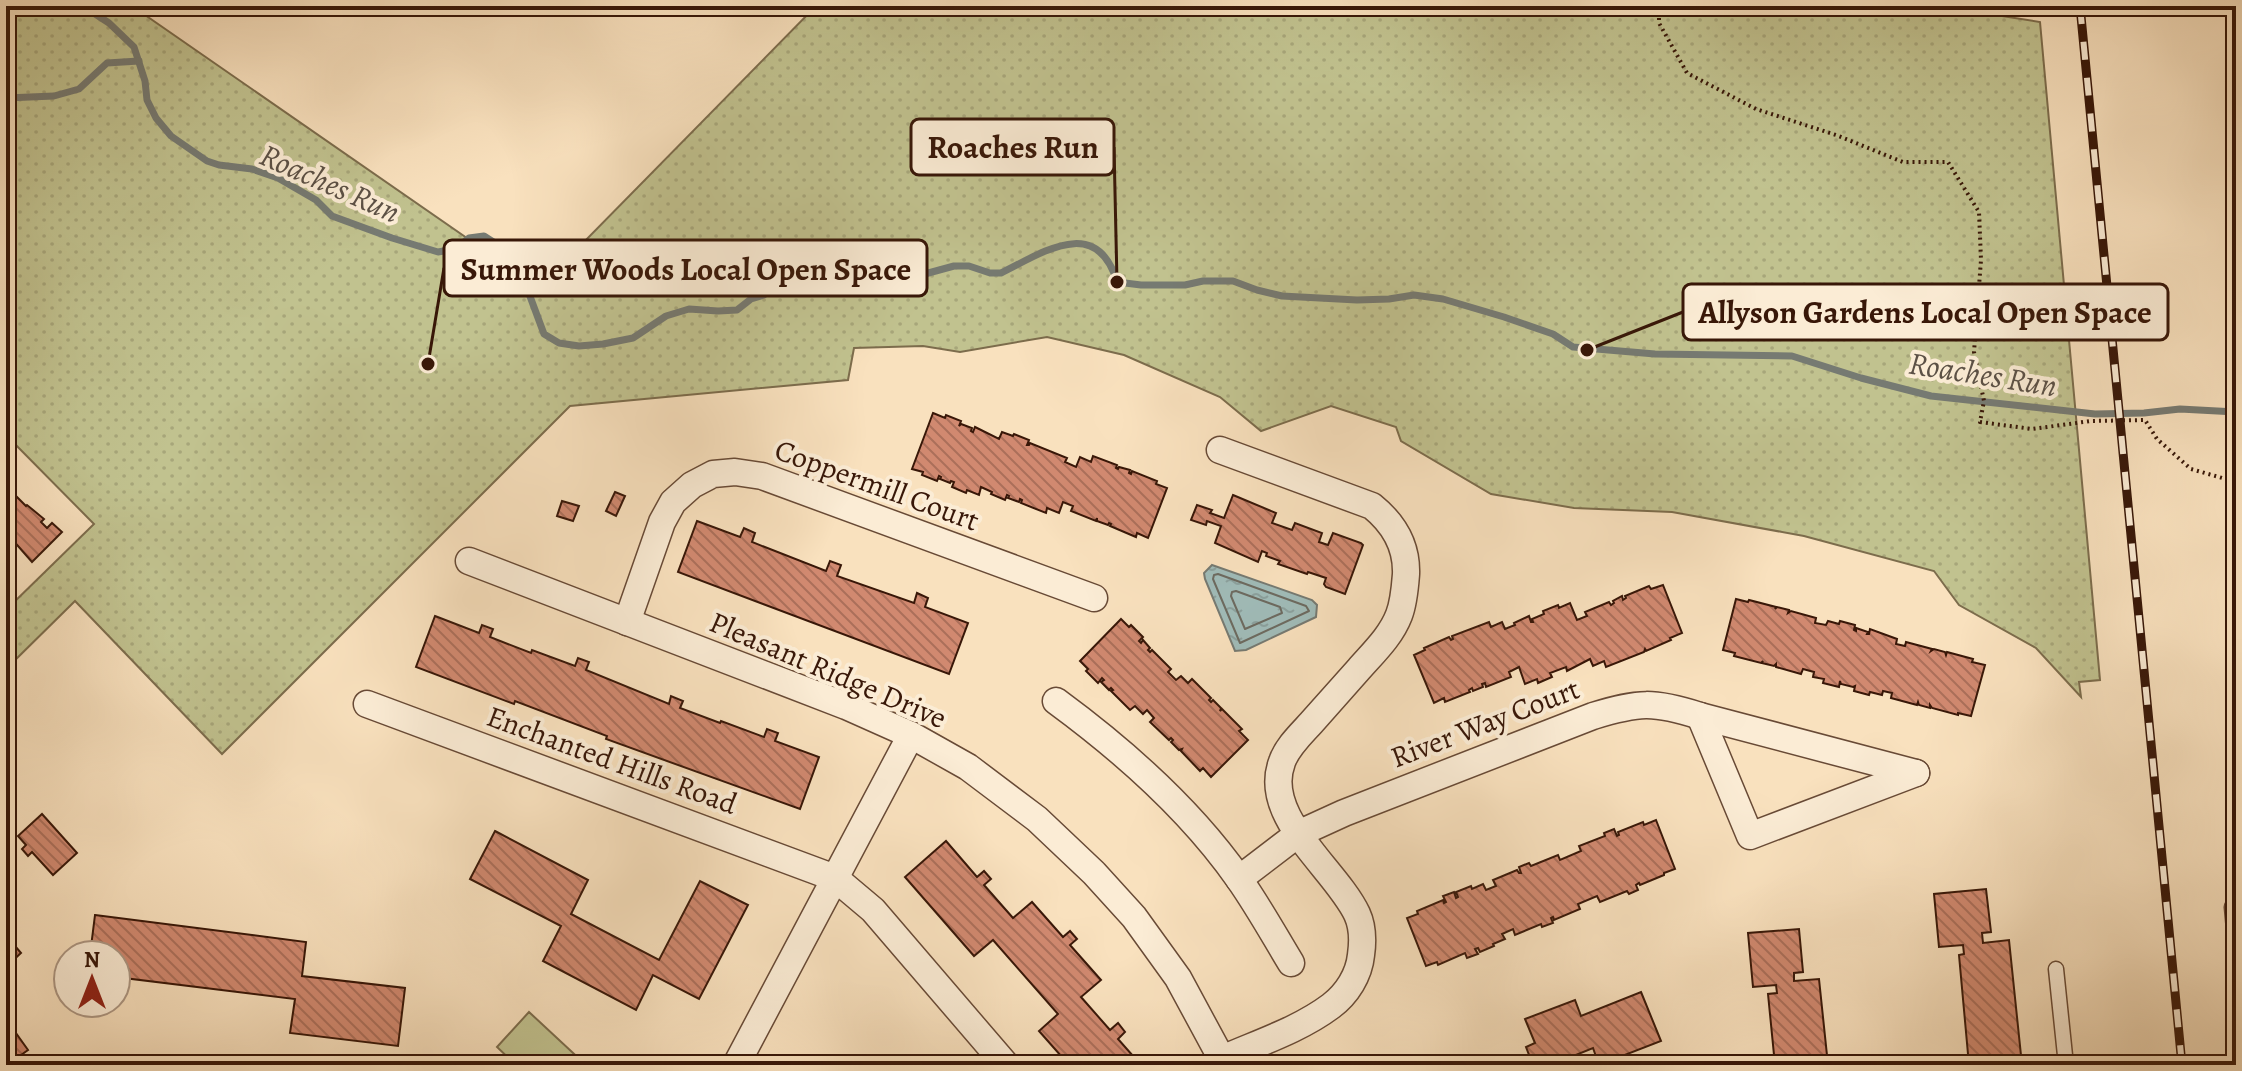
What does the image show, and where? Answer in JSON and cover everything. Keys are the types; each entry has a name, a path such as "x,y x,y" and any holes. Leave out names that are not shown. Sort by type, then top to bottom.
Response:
{"street":[{"path":"1220,450 1372,506 1389,520 1400,540 1406,566 1405,590 1399,615 1385,640 1297,738 1282,759 1278,776 1284,810 1358,916 1363,939 1360,966 1350,986 1334,1004 1311,1019 1223,1062"},
{"name":"Coppermill Court","path":"627,622 662,522 673,502 692,485 713,474 735,472 762,476 1094,598"},
{"name":"Pleasant Ridge Drive","path":"469,561 846,706 911,735 968,767 1025,810 1094,873 1134,917 1178,978 1223,1062"},
{"path":"1056,701 1102,735 1200,829 1239,879 1291,963"},
{"name":"River Way Court","path":"1239,879 1298,834 1387,794 1593,716 1649,703 1673,707 1916,773 1750,836 1700,716"},
{"name":"Enchanted Hills Road","path":"367,704 835,878 873,910 1006,1065"},
{"path":"736,1065 911,735"}],"lane":[{"path":"2236,906 2232,907 2236,951"},
{"path":"2056,969 2066,1065"}],"path":[{"path":"1659,6 1659,23 1687,73 1756,109 1836,135 1903,162 1948,162 1979,212 1981,260 1974,352 1984,401 1980,422 2032,429 2091,421 2145,420 2157,439 2191,469 2236,482"}],"green space":[{"path":"6,6 132,6 477,245 581,245 816,6 1938,6 2040,22 2100,680 2079,682 2081,697 2036,648 1959,605 1934,571 1804,536 1672,512 1574,508 1491,494 1401,441 1396,427 1331,406 1261,431 1220,397 1124,355 1047,337 960,352 923,346 854,348 848,380 570,406 222,754 75,601 6,669 6,610 94,524 6,435"},
{"path":"529,1012 586,1065 516,1065 497,1047"}],"water":[{"path":"1212,565 1312,600 1317,605 1316,617 1246,650 1235,651 1205,579 1204,573"}],"building":[{"path":"933,413 961,421 959,426 972,428 973,432 975,427 999,439 1002,432 1014,434 1029,440 1027,445 1030,443 1067,458 1065,462 1076,467 1080,457 1091,462 1093,456 1117,465 1118,469 1130,470 1131,474 1132,471 1157,481 1156,484 1167,488 1148,538 1137,533 1136,537 1109,523 1097,521 1097,518 1096,521 1071,511 1073,506 1063,502 1059,513 1047,508 1046,513 1021,503 1020,499 1019,502 1007,495 1005,500 981,487 979,495 967,490 966,493 952,487 954,482 940,479 939,476 937,481 922,475 923,472 912,469"},
{"path":"6,486 44,519 41,522 47,528 52,523 62,532 32,562 6,536"},
{"path":"615,492 625,496 616,516 606,511"},
{"path":"1233,495 1276,513 1272,523 1292,530 1295,523 1322,533 1319,542 1328,545 1333,533 1361,543 1363,545 1345,594 1326,587 1326,578 1278,564 1280,561 1266,556 1267,553 1262,551 1258,562 1215,543 1221,526 1191,520 1197,505 1224,518"},
{"path":"562,501 579,506 573,521 557,516"},
{"path":"697,521 740,537 744,528 755,533 752,542 826,571 830,561 841,565 837,576 914,603 917,593 928,598 925,607 968,623 949,674 678,572"},
{"path":"1663,585 1682,633 1606,667 1604,661 1593,666 1590,659 1567,671 1566,667 1550,673 1552,677 1538,683 1537,679 1525,684 1519,667 1509,672 1511,677 1486,687 1485,683 1482,684 1483,687 1473,691 1472,688 1470,692 1445,702 1444,698 1434,703 1414,655 1489,622 1491,627 1502,622 1505,629 1529,616 1533,622 1532,619 1544,614 1543,611 1570,603 1577,620 1587,616 1585,612 1609,602 1611,605 1622,596 1623,600 1625,596 1649,586 1651,589"},
{"path":"1736,599 1816,618 1815,623 1826,625 1828,621 1839,624 1840,621 1855,625 1854,630 1856,628 1867,634 1870,629 1897,639 1896,644 1905,646 1906,642 1931,651 1945,652 1946,655 1947,652 1973,659 1972,662 1985,665 1971,716 1891,698 1892,693 1883,691 1882,695 1870,692 1869,695 1854,691 1855,686 1841,684 1840,681 1839,687 1823,683 1824,679 1813,677 1814,672 1803,669 1801,674 1776,667 1776,664 1734,656 1735,653 1723,650"},
{"path":"435,616 479,633 482,625 493,629 490,637 531,653 532,650 575,666 578,658 589,662 586,670 669,704 671,696 683,701 680,708 720,723 764,737 767,729 778,733 775,741 819,757 800,809 606,739 607,736 515,701 514,704 416,667"},
{"path":"1121,619 1143,637 1139,641 1141,643 1143,640 1150,648 1148,650 1152,650 1171,669 1168,672 1176,680 1181,676 1188,683 1192,679 1211,698 1211,702 1213,700 1221,708 1220,711 1222,709 1242,729 1239,731 1248,740 1211,777 1203,768 1200,771 1182,749 1179,750 1171,742 1171,738 1169,740 1150,722 1154,718 1147,710 1143,714 1135,706 1130,710 1111,688 1109,690 1101,682 1104,680 1102,678 1098,683 1080,661"},
{"path":"42,814 77,853 53,875 32,852 28,856 22,849 26,845 18,836"},
{"path":"1656,820 1675,869 1639,883 1636,885 1638,890 1629,894 1627,891 1600,902 1597,896 1578,904 1580,909 1554,920 1551,918 1553,923 1542,927 1541,924 1515,935 1513,929 1502,934 1505,939 1494,946 1480,952 1478,948 1475,949 1478,954 1467,958 1465,953 1438,965 1437,962 1426,966 1407,918 1418,914 1417,911 1443,900 1446,902 1443,896 1454,892 1456,898 1456,892 1471,886 1472,889 1483,884 1486,890 1496,886 1493,880 1517,870 1521,873 1519,867 1529,863 1531,866 1558,855 1560,860 1581,851 1579,846 1614,829 1617,836 1618,832"},
{"path":"495,831 588,880 571,914 659,960 700,881 748,905 699,999 653,975 636,1010 543,961 561,926 470,879"},
{"path":"946,841 977,877 984,871 991,879 984,885 1013,918 1032,902 1063,937 1070,931 1077,939 1070,945 1101,980 1081,997 1110,1030 1118,1023 1125,1032 1118,1039 1141,1065 1069,1065 1039,1031 1058,1014 993,940 974,956 905,877"},
{"path":"1986,889 1991,932 1982,933 1983,943 2009,940 2022,1065 1969,1065 1959,955 1964,954 1963,945 1939,947 1934,894"},
{"path":"95,915 306,942 302,976 405,988 398,1046 290,1033 295,999 132,979 132,939 92,939"},
{"path":"1799,929 1803,972 1794,973 1794,981 1819,979 1828,1065 1775,1065 1768,994 1777,993 1776,985 1753,987 1748,933"},
{"path":"9,939 21,953 6,967 6,942"},
{"path":"1641,992 1661,1041 1599,1065 1593,1048 1551,1065 1533,1065 1526,1047 1535,1043 1525,1019 1575,1000 1581,1016"},
{"path":"6,1019 28,1050 7,1065 6,1065"}],"waterway":[{"name":"Roaches Run","path":"83,6 109,23 134,47 145,81 147,100 156,118 171,136 207,161 252,169 278,178 316,200 332,216 392,238 438,252 455,249 469,238 484,236 515,256 544,334 559,343 579,346 633,338 666,316 689,309 737,310 751,299 764,295 783,277 800,274 899,281 954,266 1001,273 1050,249 1082,244 1096,249 1108,261 1117,282 1185,285 1203,281 1233,281 1282,296 1357,300 1414,295 1443,299 1504,317 1553,334 1573,347 1655,354 1792,356 1931,396 2095,414 2180,409 2236,412"},
{"path":"6,98 54,96 79,89 107,63 139,61"}],"railway":[{"path":"2080,6 2182,1065"}],"place":[{"name":"Roaches Run","path":"1117,282"},
{"name":"Allyson Gardens Local Open Space","path":"1587,350"},
{"name":"Summer Woods Local Open Space","path":"428,364"}]}
